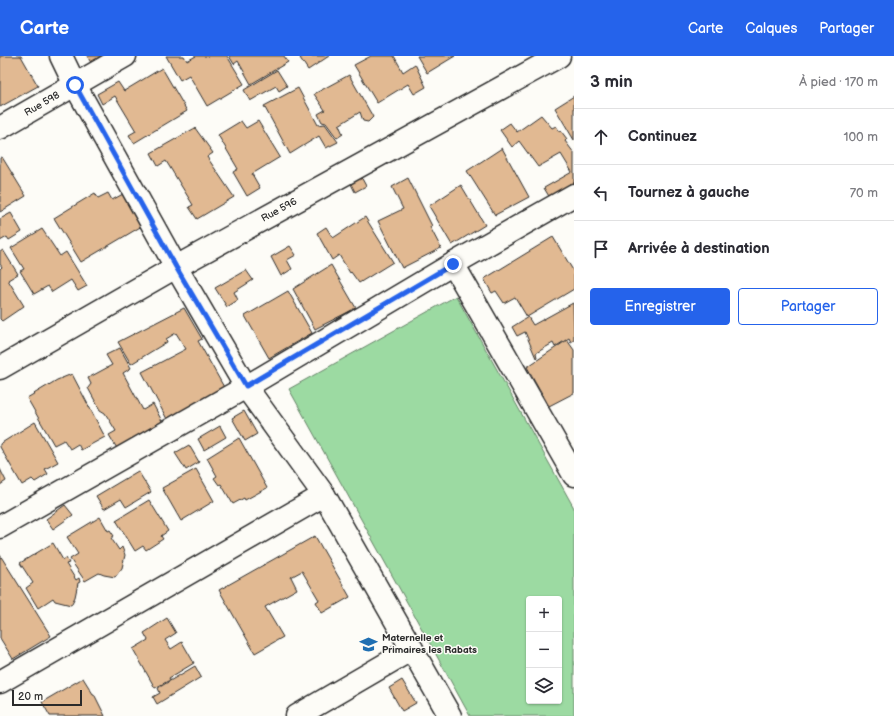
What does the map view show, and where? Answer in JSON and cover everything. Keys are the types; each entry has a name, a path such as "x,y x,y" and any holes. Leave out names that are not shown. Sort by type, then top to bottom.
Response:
{"street":[{"path":"61,56 75,85 176,267 246,386 324,495 450,716"},
{"name":"Rue 598","path":"0,128 126,56"},
{"name":"Rue 596","path":"0,368 176,267 559,56"},
{"path":"0,527 574,195"},
{"path":"453,264 574,475"},
{"path":"0,682 324,495"},
{"path":"297,716 412,649"}],"green space":[{"path":"456,296 574,508 574,716 470,716 289,389"}],"building":[{"path":"0,56 21,56 38,86 0,107"},
{"path":"87,56 111,56 93,66"},
{"path":"166,56 184,56 187,61 196,56 227,56 244,84 207,106 189,75 180,80"},
{"path":"229,56 284,56 288,62 251,84 238,61 234,64"},
{"path":"304,56 329,56 308,70 300,58"},
{"path":"371,56 394,56 403,72 415,64 426,87 414,94 408,84 377,103 354,65"},
{"path":"417,56 455,56 427,73"},
{"path":"162,68 187,111 134,143 129,135 136,131 115,96 102,104 97,94 118,82 124,91"},
{"path":"277,70 287,86 279,91 276,86 250,101 244,90"},
{"path":"349,75 373,117 368,122 363,121 360,112 339,125 343,134 337,138 326,123 322,122 318,114 325,110 314,94"},
{"path":"298,88 318,125 325,124 338,142 326,148 319,136 290,154 264,106"},
{"path":"574,96 574,140 555,108"},
{"path":"541,115 552,128 556,126 560,132 561,131 567,139 565,141 574,153 574,183 550,198 544,188 572,172 561,154 538,167 519,141 512,147 500,130 510,123 517,132"},
{"path":"241,121 246,128 258,121 280,157 252,174 260,188 247,196 233,172 238,169 218,135"},
{"path":"195,128 213,153 207,157 234,197 197,219 189,207 193,205 166,161 158,166 151,153"},
{"path":"502,148 529,197 495,215 467,171"},
{"path":"2,157 26,196 0,212 0,158"},
{"path":"360,175 366,186 355,192 349,180"},
{"path":"408,178 432,226 430,227 441,248 402,268 378,221 403,209 392,187"},
{"path":"461,185 485,225 452,245 429,206"},
{"path":"95,193 98,198 108,193 112,200 123,194 142,226 81,262 54,218"},
{"path":"11,213 22,232 9,240 7,237 0,241 0,219"},
{"path":"365,217 393,262 359,283 351,272 350,273 339,255 332,260 317,233 326,227 333,238"},
{"path":"42,229 60,256 66,252 87,286 78,291 71,280 52,292 48,286 34,294 20,271 24,269 11,248"},
{"path":"553,237 574,272 574,289 527,317 515,297 504,303 496,291 492,293 484,279"},
{"path":"290,246 296,255 287,260 292,269 281,276 271,257"},
{"path":"3,250 18,274 8,280 24,306 2,321 0,319 0,269 2,267 0,264 0,252"},
{"path":"331,265 356,308 315,329 293,289"},
{"path":"246,270 253,280 234,292 238,300 227,307 215,288"},
{"path":"288,291 312,333 269,358 245,316"},
{"path":"573,303 574,340 571,342 569,338 555,347 553,343 536,353 536,358 525,332 517,336 512,327 528,317 533,325"},
{"path":"184,308 202,339 198,341 225,389 168,421 142,372 186,349 176,333 166,339 167,342 131,364 118,342"},
{"path":"567,340 574,350 574,393 549,406 527,367"},
{"path":"120,348 131,368 123,373 143,410 153,404 164,425 118,450 109,435 116,431 105,413 100,410 88,388 91,384 88,378 112,365 106,355"},
{"path":"72,374 105,437 81,450 78,444 70,449 64,440 54,445 27,398 57,380"},
{"path":"244,411 257,434 245,441 232,418"},
{"path":"35,422 58,462 45,469 48,474 35,482 32,479 22,485 0,447 0,444"},
{"path":"220,426 226,437 204,450 198,439"},
{"path":"239,438 267,488 245,500 244,498 233,504 221,484 219,485 214,478 217,476 207,458"},
{"path":"189,445 199,462 186,470 175,453"},
{"path":"0,469 6,481 0,485"},
{"path":"196,469 214,501 181,521 162,488"},
{"path":"138,471 151,492 126,507 121,499 104,509 96,496"},
{"path":"149,500 168,531 161,536 163,539 146,550 143,546 135,551 116,520"},
{"path":"65,505 73,515 53,529 46,519"},
{"path":"100,517 108,531 110,530 114,536 111,538 119,550 122,547 125,555 122,568 115,577 99,573 85,581 70,559 78,554 67,537"},
{"path":"315,536 350,597 322,613 316,602 319,600 302,571 291,577 297,589 265,607 283,637 255,653 219,590"},
{"path":"53,543 63,560 66,558 69,563 66,564 76,580 79,578 80,582 78,583 75,597 71,605 55,601 53,598 38,608 26,588 33,583 20,563"},
{"path":"0,555 51,636 13,659 0,638"},
{"path":"167,618 176,633 165,640 171,649 182,642 194,663 169,678 170,680 155,688 133,649 148,640 144,633"},
{"path":"195,666 201,677 157,704 153,697 160,693 158,688"},
{"path":"83,678 94,694 105,716 50,716 42,702"},
{"path":"402,680 416,703 402,711 389,688"}],"place":[{"name":"Maternelle et Primaires les Rabats","path":"369,644"}],"route":[{"path":"75,85 176,267 246,386 453,264"}]}
